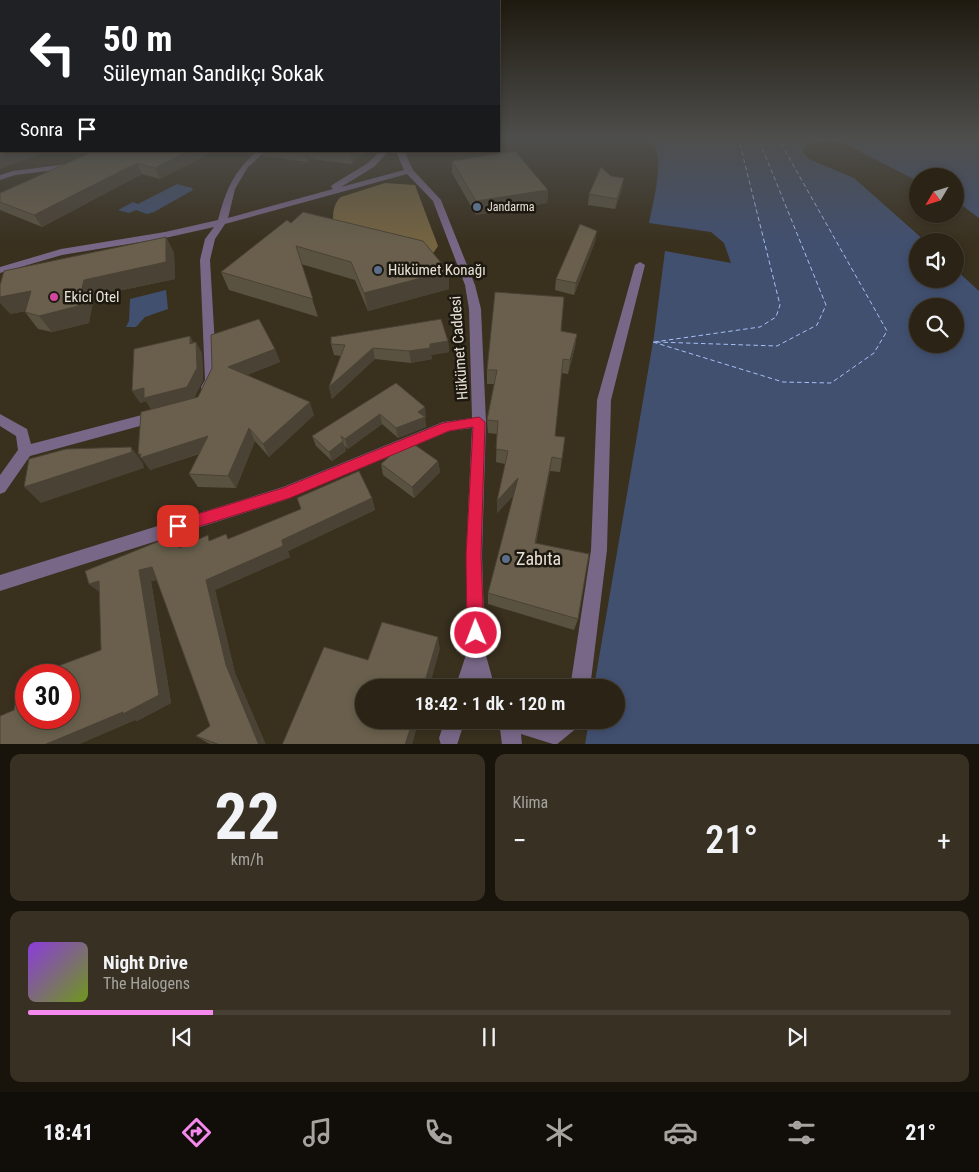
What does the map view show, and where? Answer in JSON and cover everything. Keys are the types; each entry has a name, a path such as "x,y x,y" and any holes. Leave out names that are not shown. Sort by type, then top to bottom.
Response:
{"street":[{"path":"204,396 210,380 205,260 210,239 222,222 231,188 239,175"},
{"path":"320,197 356,175"},
{"path":"0,270 61,252 165,235 222,222 320,197 396,175"},
{"name":"Hükümet Caddesi","path":"413,175 437,200 470,285 475,309 479,422 474,555 476,652"},
{"path":"581,679 600,550 604,400 640,265"},
{"path":"0,487 25,451 172,412"},
{"path":"0,419 22,433 25,451"},
{"path":"0,583 285,493 448,426 479,422"},
{"path":"468,679 476,652"},
{"path":"476,652 483,679"},
{"path":"510,729 512,744"},
{"path":"535,729 554,735 561,729"}],"shaded area":[{"path":"385,183 415,185 438,246 432,255 333,220 334,207 341,197"}],"water":[{"path":"657,175 846,175 854,178 916,233 909,233 909,288 964,288 964,277 979,291 979,744 585,744 588,729 625,729 625,679 595,679 654,336 665,251 731,263 724,243 711,232 649,223"},
{"path":"964,175 979,175 979,218 964,207"},
{"path":"177,184 192,188 193,190 147,214 136,210 129,213 118,210 133,202 138,204"},
{"path":"166,290 168,309 145,317 136,327 126,327 129,321 130,299"}],"pier":[{"path":"900,175 909,177 909,179"}],"building":[{"path":"41,175 114,175 34,215 0,202 0,193"},
{"path":"460,175 535,175 548,190 476,201"},
{"path":"598,175 624,178 617,199 589,194"},
{"path":"303,212 423,241 448,271 364,293 351,262 296,246 313,299 221,272 287,220 291,223"},
{"path":"580,224 597,231 576,283 556,279"},
{"path":"166,237 166,262 84,280 78,306 39,316 25,312 31,291 0,297 0,285 4,271"},
{"path":"495,292 564,297 561,331 577,334 570,360 563,359 555,436 565,437 562,459 552,457 535,543 589,554 578,619 488,593 518,478 497,501 508,451 496,449 498,421 487,420 497,370 487,370"},
{"path":"259,319 275,349 228,367 310,402 263,444 249,428 228,476 189,474 208,436 140,458 141,454 138,454 141,412 198,397 212,368 211,335"},
{"path":"441,319 448,341 430,344 430,348 409,351 373,348 329,387 345,345 331,344 331,337"},
{"path":"190,336 190,344 196,342 197,368 187,387 144,398 144,388 132,391 134,349"},
{"path":"396,383 425,407 418,412 425,417 396,428 380,414 345,439 341,436 343,441 329,452 312,436"},
{"path":"408,440 438,461 412,487 381,464"},
{"path":"131,447 132,452 24,487 29,459 66,449"},
{"path":"359,471 372,498 282,540 283,546 206,580 226,665 259,744 217,744 196,736 210,726 152,567 139,570 159,695 123,714 123,712 46,744 0,744 0,716 14,710 15,704 15,729 80,729 80,664 63,664 101,650 99,581 89,584 85,571 177,534 179,548 208,535 209,541 226,534 228,539 301,509 297,498"},
{"path":"382,622 438,637 426,679 355,679 355,729 410,729 405,744 282,744 324,647 368,660"}],"ferry route":[{"path":"654,342 760,327 776,317 780,305 748,175"},
{"path":"656,342 777,346 817,325 826,305 773,175"},
{"path":"653,342 783,382 831,383 874,353 887,331 799,175"}],"place":[{"name":"Jandarma","path":"477,207"},
{"name":"Hükümet Konağı","path":"378,270"},
{"name":"Ekici Otel","path":"54,297"},
{"name":"Zabıta","path":"506,559"}],"route":[{"path":"178,526 285,493 448,426 479,422 474,555 476,633"}]}
